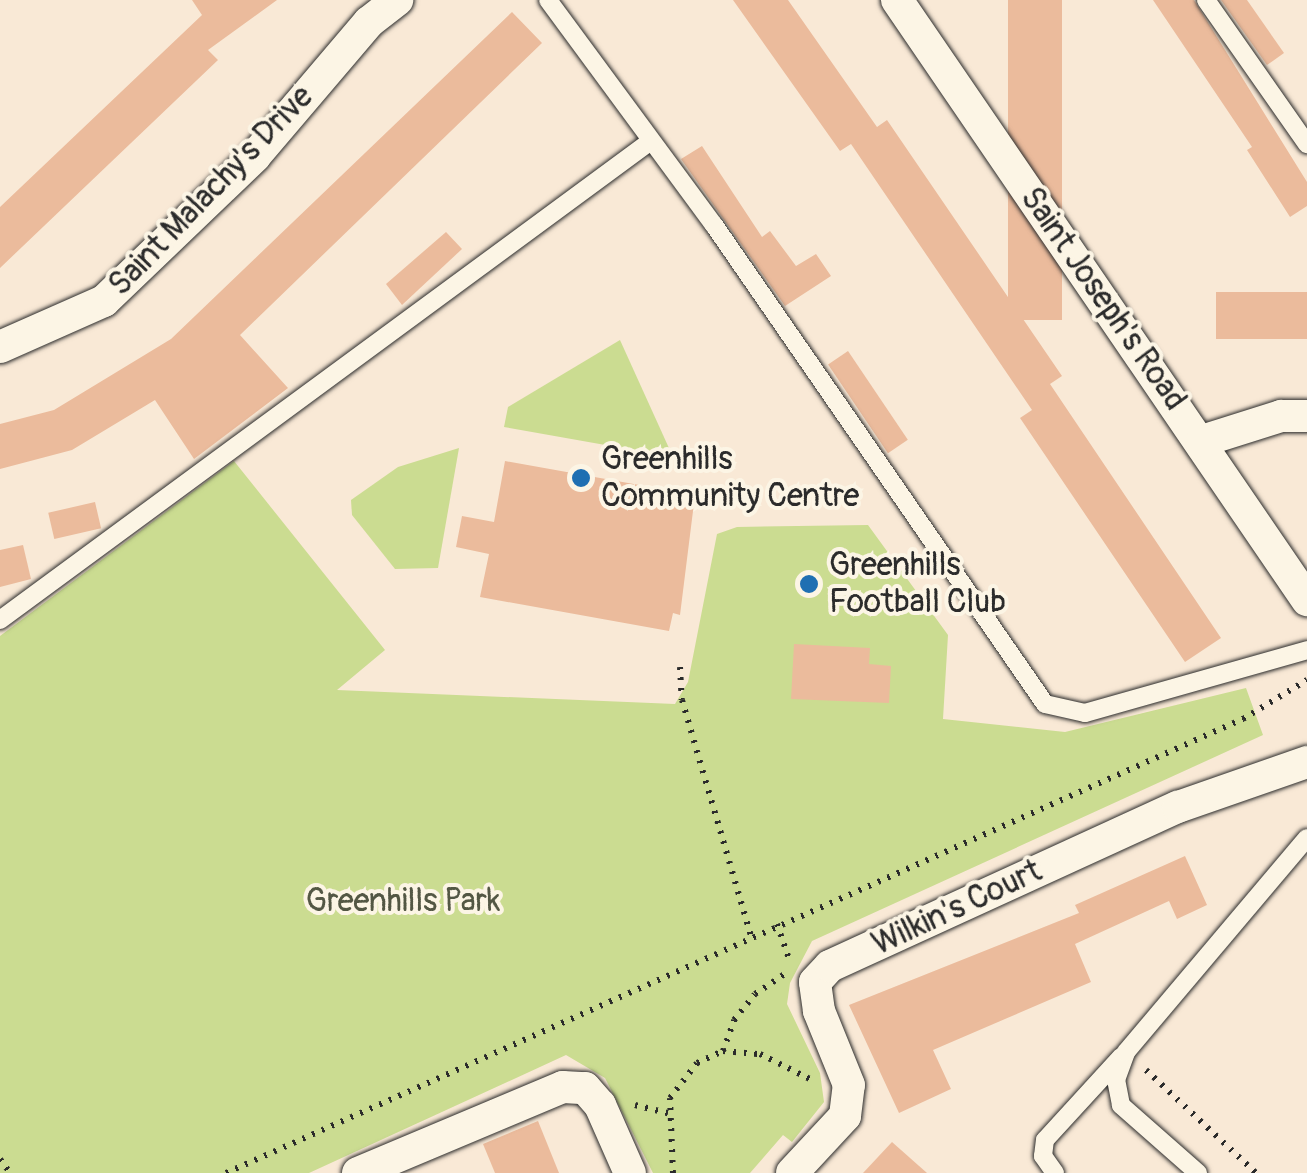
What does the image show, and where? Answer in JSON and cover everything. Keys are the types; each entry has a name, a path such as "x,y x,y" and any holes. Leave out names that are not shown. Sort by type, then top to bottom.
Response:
{"street":[{"name":"Saint Malachy's Drive","path":"0,347 104,301 254,156 369,22 397,0"},
{"name":"Saint Joseph's Road","path":"896,0 1202,441 1307,600"},
{"path":"1202,441 1281,416 1307,416"},
{"name":"Wilkin's Court","path":"792,1173 845,1116 849,1085 818,1012 816,982 830,966 1178,807 1307,762"},
{"path":"358,1173 563,1087 585,1088 600,1105 630,1173"}],"lane":[{"path":"548,0 1045,704 1085,713 1307,650"},
{"path":"1206,0 1307,144"},
{"path":"0,620 650,141"},
{"path":"1055,1173 1042,1156 1045,1140 1126,1052 1307,838"},
{"path":"1126,1052 1116,1080 1121,1105 1198,1173"}],"path":[{"path":"680,667 682,700 751,936"},
{"path":"226,1173 1243,719 1307,680"},
{"path":"723,1051 734,1020 755,994 794,970 777,924"},
{"path":"673,1173 670,1098 697,1063 723,1051 760,1054 810,1080 825,1080"},
{"path":"1158,1056 1145,1070 1252,1172"},
{"path":"621,1112 639,1103 668,1114"},
{"path":"0,1159 10,1173"}],"green space":[{"path":"620,340 673,457 504,427 508,407"},
{"path":"459,448 438,568 395,569 352,515 351,500 398,467"},
{"name":"Greenhills Park","path":"234,461 385,650 337,690 675,704 688,682 717,534 737,527 868,525 948,635 943,719 1065,732 1246,688 1263,735 812,941 790,983 787,1004 820,1073 824,1102 792,1142 783,1135 750,1173 653,1173 605,1078 566,1055 309,1173 0,1173 0,636"}],"building":[{"path":"192,0 277,0 208,50 218,60 0,268 0,207 202,15"},
{"path":"733,0 788,0 877,127 887,120 1062,376 1050,384 1221,638 1185,662 1020,418 1032,410 851,144 840,151"},
{"path":"1008,0 1062,0 1062,320 1008,320"},
{"path":"1153,0 1194,0 1307,182 1307,206 1290,217 1247,150 1252,147"},
{"path":"1221,0 1247,0 1284,53 1267,65"},
{"path":"512,12 542,43 240,335 288,388 194,459 155,400 72,450 0,469 0,424 54,410 171,339"},
{"path":"702,146 762,237 770,231 796,266 816,254 831,276 785,306 681,159"},
{"path":"446,232 462,249 402,305 386,284"},
{"path":"1216,292 1307,292 1307,339 1216,339"},
{"path":"848,351 908,440 888,453 828,364"},
{"path":"505,461 695,495 680,615 673,613 669,631 480,597 489,554 456,547 462,516 494,522"},
{"path":"95,502 101,528 54,539 48,513"},
{"path":"23,545 31,579 0,587 0,550"},
{"path":"794,644 870,648 869,664 891,666 889,703 791,699"},
{"path":"1185,856 1207,905 1177,919 1169,901 1075,944 1091,982 933,1050 951,1089 899,1113 849,1005 1079,913 1075,905"},
{"path":"538,1121 559,1173 495,1173 483,1144"},
{"path":"892,1142 927,1173 863,1173"}],"place":[{"name":"Greenhills Community Centre","path":"581,478"},
{"name":"Greenhills Football Club","path":"809,584"}]}
